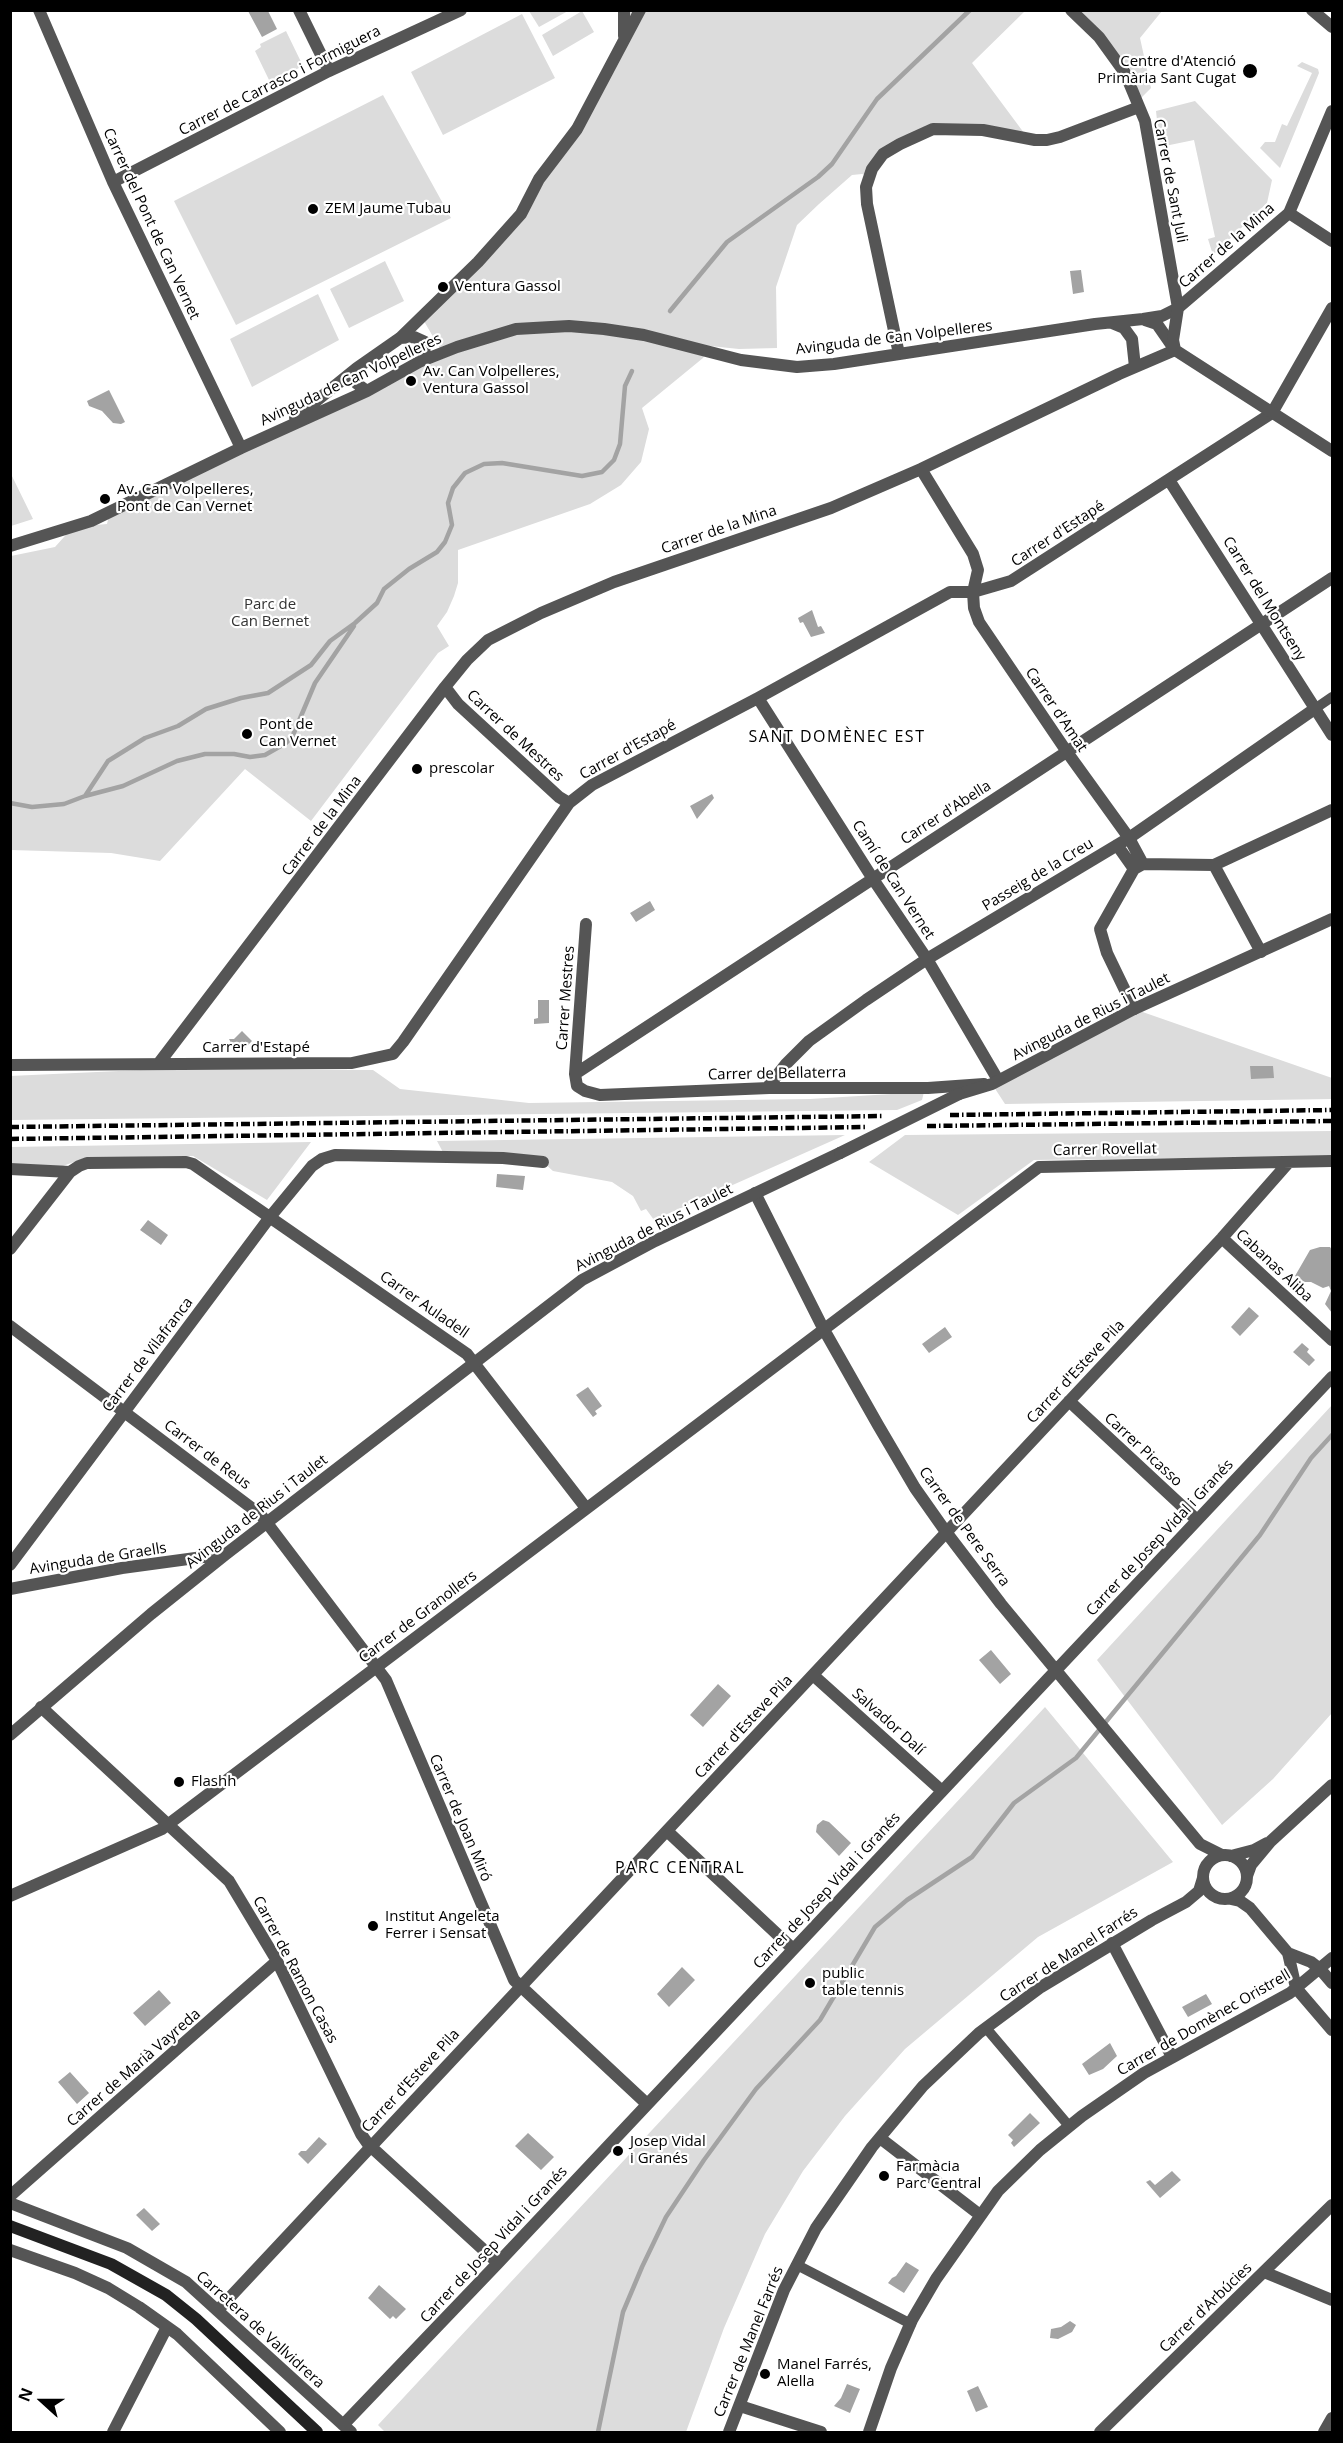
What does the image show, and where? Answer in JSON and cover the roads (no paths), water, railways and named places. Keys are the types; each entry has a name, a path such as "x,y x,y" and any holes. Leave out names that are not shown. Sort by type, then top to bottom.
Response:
{"main road":[{"path":"10,2226 111,2264 166,2295 196,2319 317,2433"}],"street":[{"name":"Carrer del Pont de Can Vernet","path":"39,10 113,182 241,448"},
{"path":"299,10 329,71"},
{"name":"Carrer de Carrasco i Formiguera","path":"113,182 329,71 461,10"},
{"path":"624,10 624,37"},
{"path":"280,430 400,338 478,262 522,214 538,179 576,129 640,10"},
{"name":"Carrer de Sant Juli","path":"1071,10 1099,37 1125,74 1145,121 1178,308"},
{"path":"1312,10 1332,27"},
{"path":"899,354 867,204 866,187 872,169 883,154 933,129 983,130 1035,140 1047,140 1139,107"},
{"name":"Carrer de la Mina","path":"159,1063 445,687 467,660 488,640 541,613 614,582 831,508 921,470 1175,350 1173,330 1178,308 1289,213 1332,111"},
{"path":"1289,213 1332,241"},
{"name":"Avinguda de Can Volpelleres","path":"10,546 91,520 367,391 424,360 516,329 569,326 604,329 644,335 750,362 798,367 1143,319 1162,315 1178,308"},
{"path":"1272,413 1332,308"},
{"path":"414,337 429,309"},
{"path":"1143,319 1157,324 1175,350 1332,451"},
{"path":"1111,322 1124,328 1132,339 1135,367"},
{"path":"400,338 414,337 425,342 424,360"},
{"path":"357,369 356,383 367,391"},
{"name":"Carrer d'Estapé","path":"10,1065 352,1063 393,1054 569,803 592,785 758,698 950,592 973,592 999,587 1011,581 1272,413"},
{"name":"Carrer d'Amat","path":"921,470 974,554 978,570 973,592 974,608 979,622 1067,752 1129,838 1138,866"},
{"name":"Carrer del Montseny","path":"1169,480 1332,735"},
{"name":"Carrer d'Abella","path":"576,1080 873,879 1332,578"},
{"name":"Carrer de Mestres","path":"445,687 458,704 569,803"},
{"name":"Passeig de la Creu","path":"767,1088 786,1064 809,1041 927,959 1129,838 1332,697"},
{"name":"Camí de Can Vernet","path":"758,698 873,879 927,959 995,1082"},
{"path":"1117,845 1138,866 1214,865 1332,810"},
{"path":"1214,865 1261,952"},
{"path":"1134,1009 1107,953 1100,929 1138,866"},
{"name":"Avinguda de Rius i Taulet","path":"10,1735 226,1554 582,1280 655,1240 959,1094 995,1082 1134,1009 1332,919"},
{"name":"Carrer Mestres","path":"576,1080 586,924"},
{"name":"Carrer de Bellaterra","path":"576,1080 585,1091 600,1095 767,1088 928,1088 995,1082"},
{"name":"Carrer de Vilafranca","path":"10,1565 270,1217 312,1166 322,1159 335,1155 503,1158 543,1162"},
{"name":"Carrer Rovellat","path":"823,1328 1039,1167 1332,1161"},
{"name":"Carrer Auladell","path":"70,1172 87,1163 186,1162 203,1170 459,1347 474,1362 586,1508"},
{"name":"Carrer d'Esteve Pila","path":"218,2310 1222,1238 1289,1162"},
{"path":"10,1169 70,1172"},
{"path":"10,1249 70,1172"},
{"name":"Carrer de Pere Serra","path":"755,1193 823,1328 915,1488 946,1532 1001,1604 1200,1844 1227,1855"},
{"name":"Cabanas Aliba","path":"1222,1238 1332,1340"},
{"name":"Carrer de Reus","path":"10,1326 261,1515 377,1666"},
{"name":"Carrer de Granollers","path":"10,1896 162,1829 823,1328"},
{"name":"Carrer de Josep Vidal i Granés","path":"347,2429 498,2263 1332,1377"},
{"name":"Carrer Picasso","path":"1069,1401 1197,1520"},
{"name":"Avinguda de Graells","path":"10,1589 122,1569 226,1554"},
{"name":"Carrer de Joan Miró","path":"377,1666 386,1680 507,1968 520,1988 647,2104"},
{"name":"Salvador Dalí","path":"813,1675 942,1791"},
{"name":"Carrer de Ramon Casas","path":"41,1707 169,1824 236,1889 277,1961 361,2134 371,2146 498,2263"},
{"path":"1227,1899 1244,1890 1251,1865 1271,1841 1332,1785"},
{"path":"666,1831 794,1949"},
{"path":"1203,1875 1210,1861 1254,1850 1271,1841"},
{"path":"1200,1844 1203,1875 1211,1894 1240,1901 1250,1908 1288,1953 1320,1969 1332,1983"},
{"path":"1227,1855 1242,1862 1247,1879 1246,1892 1250,1908"},
{"name":"Carrer de Manel Farrés","path":"729,2433 784,2290 816,2228 880,2138 923,2086 986,2028 1041,1987 1112,1943 1186,1902 1199,1891 1203,1875"},
{"name":"Carrer de Manel Farrés","path":"1186,1902 1227,1899"},
{"path":"1112,1943 1172,2057"},
{"path":"1288,1953 1296,1988 1332,2030"},
{"name":"Carrer de Domènec Oristrell","path":"869,2433 891,2368 911,2324 936,2279 998,2191 1040,2150 1069,2126 1144,2073 1296,1988 1332,1958"},
{"name":"Carrer de Marià Vayreda","path":"10,2196 277,1961"},
{"path":"986,2028 1069,2126"},
{"path":"880,2138 980,2215"},
{"name":"Carretera de Vallvidrera","path":"10,2203 127,2248 186,2282 347,2429"},
{"name":"Carrer d'Arbúcies","path":"1100,2433 1332,2205"},
{"path":"10,2250 75,2273 139,2307 167,2327 280,2433"},
{"path":"797,2265 911,2324"},
{"path":"1264,2272 1332,2300"},
{"path":"113,2433 167,2327"},
{"path":"740,2406 821,2433"},
{"path":"1324,2433 1332,2418"}],"waterway":[{"path":"670,311 727,242 818,177 832,164 877,99 970,10"},
{"path":"10,803 32,807 64,804 85,796 108,761 145,738 178,726 206,709 241,698 268,693 311,665 330,641 377,603 384,589 409,569 437,552 445,542 452,525 448,503 453,488 465,473 484,464 502,463 582,476 602,472 614,460 620,444 625,386 632,371"},
{"path":"85,796 123,786 177,761 205,754 234,754 250,757 265,755 286,743 293,735 315,683 354,626"},
{"path":"598,2432 623,2312 666,2217 756,2089 820,2020 875,1927 907,1900 972,1857 1014,1803 1076,1758 1260,1535 1311,1458 1332,1435"}],"railway":[{"path":"950,1115 1332,1110"},
{"path":"10,1127 883,1116"},
{"path":"927,1126 1332,1121"},
{"path":"10,1139 865,1127"}],"place":[{"name":"Centre d'Atenció Primària Sant Cugat","path":"1250,71"},
{"name":"ZEM Jaume Tubau","path":"313,209"},
{"name":"Ventura Gassol","path":"443,287"},
{"name":"Av. Can Volpelleres, Ventura Gassol","path":"411,381"},
{"name":"Av. Can Volpelleres, Pont de Can Vernet","path":"105,499"},
{"name":"Pont de Can Vernet","path":"247,734"},
{"name":"prescolar","path":"417,769"},
{"name":"Flashh","path":"179,1782"},
{"name":"Institut Angeleta Ferrer i Sensat","path":"373,1926"},
{"name":"public table tennis","path":"810,1983"},
{"name":"Josep Vidal i Granés","path":"618,2151"},
{"name":"Farmàcia Parc Central","path":"884,2176"},
{"name":"Manel Farrés, Alella","path":"765,2374"}],"district":[{"name":"SANT DOMÈNEC EST","path":"837,737"},
{"name":"PARC CENTRAL","path":"680,1868"}],"park label":[{"name":"Parc de Can Bernet","path":"270,614"}]}
